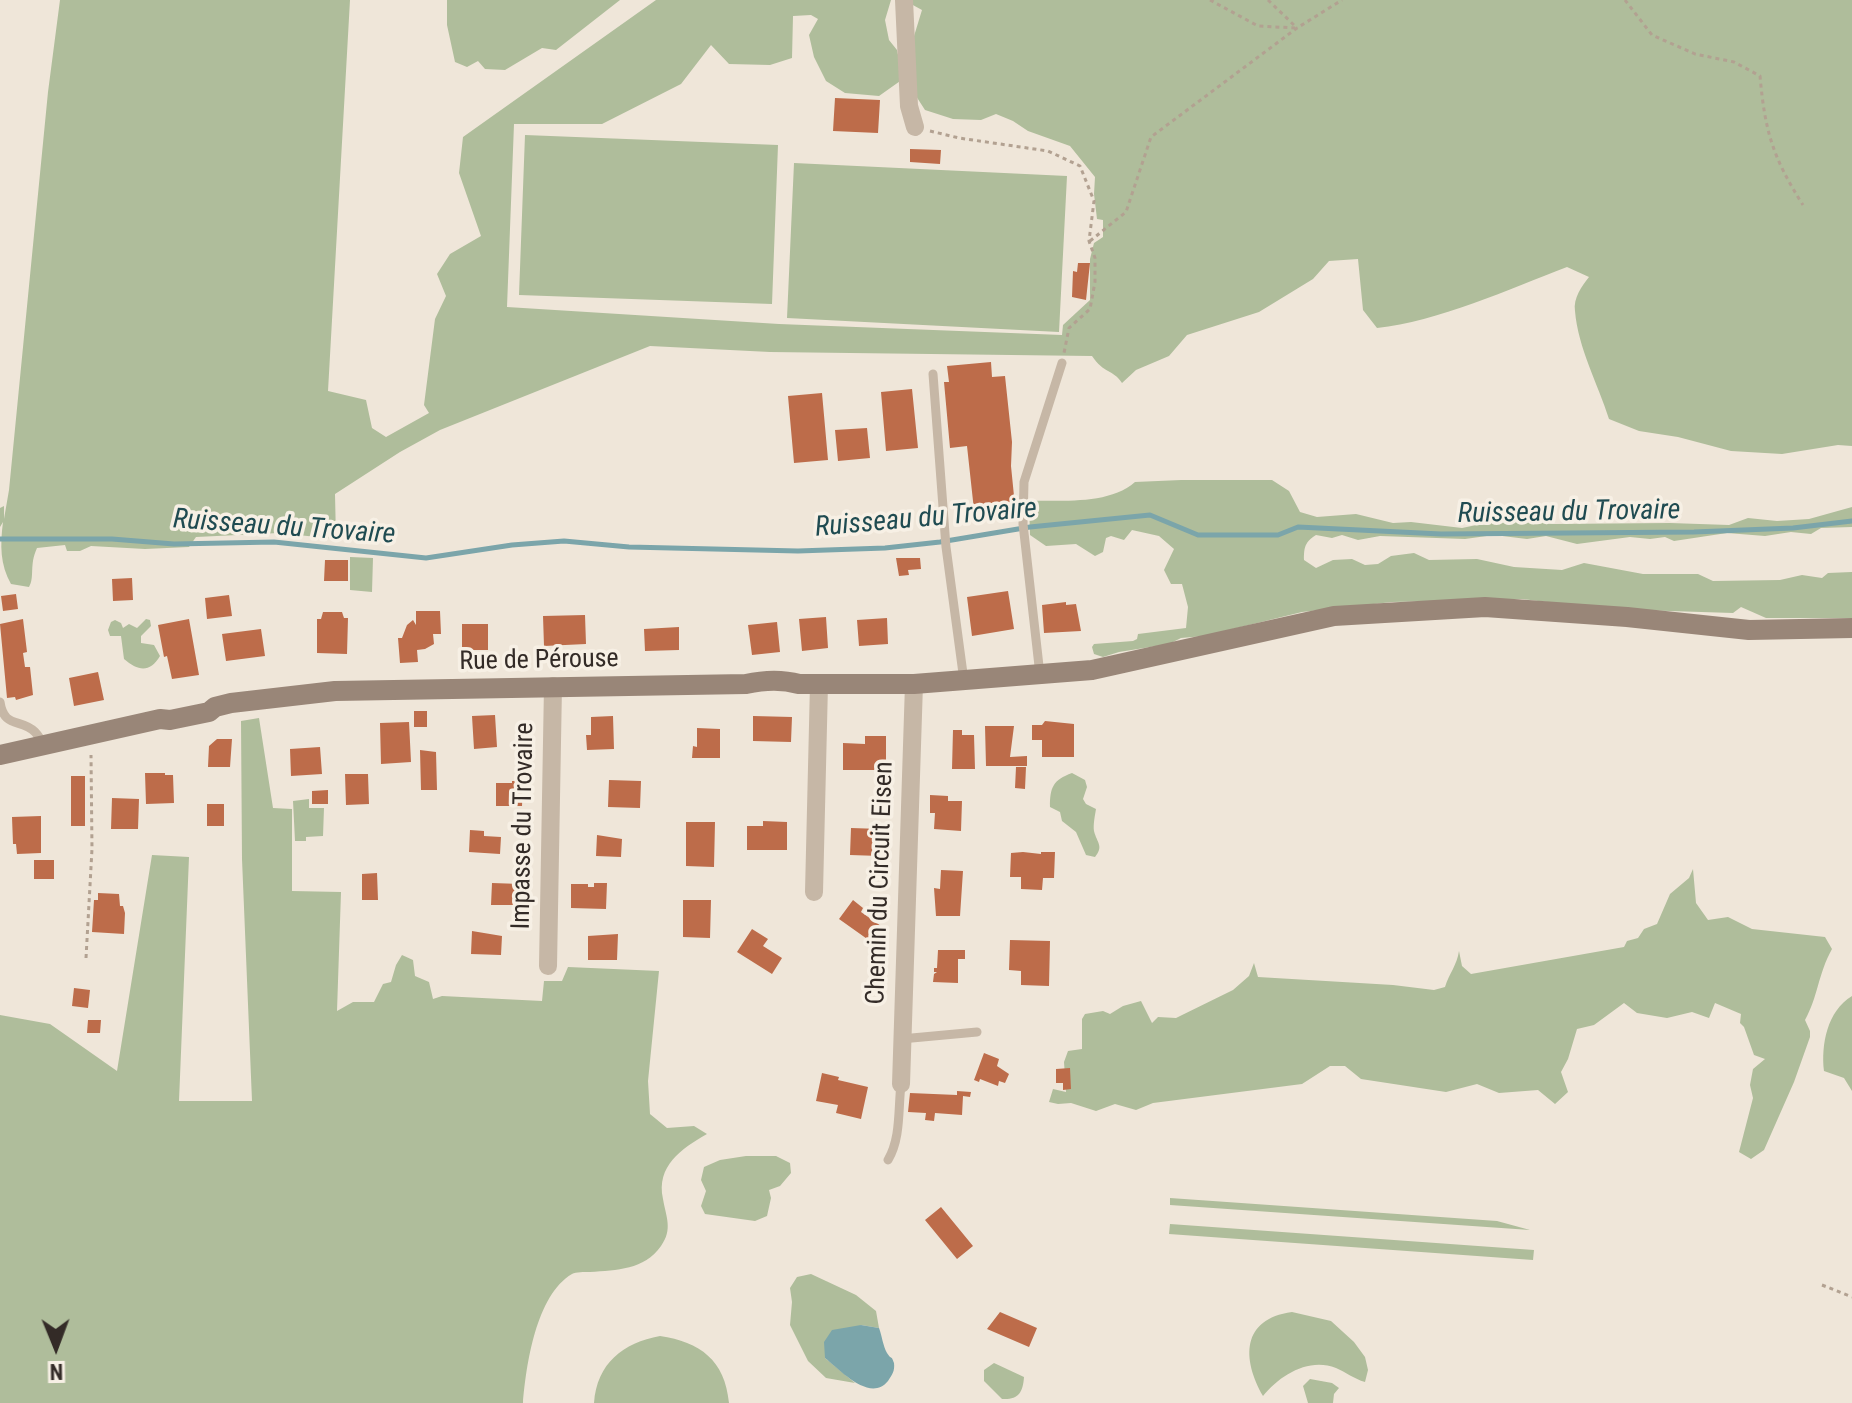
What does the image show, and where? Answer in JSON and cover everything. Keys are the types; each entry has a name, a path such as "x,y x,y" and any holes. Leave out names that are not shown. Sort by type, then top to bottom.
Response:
{"street":[{"path":"904,0 909,106 915,127"},
{"name":"Rue de Pérouse","path":"0,755 43,743 209,712 231,703 306,692 746,684 761,680 819,684 964,681 1085,671 1334,616 1485,607 1749,630 1852,628"},
{"path":"814,892 819,684"},
{"name":"Chemin du Circuit Eisen","path":"901,1084 914,684"},
{"name":"Impasse du Trovaire","path":"548,966 553,686"}],"lane":[{"path":"1040,675 1024,528 1024,482 1062,363"},
{"path":"933,374 946,547 964,681"},
{"path":"0,702 4,716 11,722 34,730 43,743"},
{"path":"901,1039 977,1032"},
{"path":"888,1160 897,1138 901,1084"}],"path":[{"path":"1210,0 1258,26 1297,28"},
{"path":"1268,0 1297,28"},
{"path":"1089,241 1126,212 1151,137 1297,28 1342,0"},
{"path":"1625,0 1652,35 1695,54 1734,62 1760,76 1764,122 1782,171 1803,205"},
{"path":"915,127 959,138 1048,151 1080,166 1094,201 1089,241 1095,258 1090,309 1069,328 1062,363"},
{"path":"86,958 92,849 88,735"},
{"path":"1822,1285 1852,1297"}],"green space":[{"path":"60,0 350,0 328,391 366,400 372,428 386,437 429,413 424,405 435,319 446,296 437,274 450,254 481,236 459,173 463,137 656,0 891,0 885,20 889,40 897,50 903,79 879,96 845,93 826,81 814,57 809,35 818,19 811,15 793,16 792,58 770,65 729,64 711,45 681,84 602,124 514,124 507,307 779,324 1062,335 1063,325 1090,300 1090,259 1094,243 1103,237 1103,220 1097,219 1095,177 1070,146 1028,131 996,114 981,120 953,119 925,110 916,96 911,46 922,10 911,4 910,0 1852,0 1852,446 1838,445 1782,454 1731,451 1678,437 1639,431 1609,419 1584,352 1575,311 1575,301 1589,277 1567,267 1448,312 1377,328 1363,310 1358,259 1329,261 1313,279 1259,312 1187,335 1169,356 1136,370 1122,383 1092,356 770,352 650,346 440,430 400,452 335,494 336,539 279,533 196,537 189,547 145,549 91,546 80,551 67,551 65,545 37,548 29,587 11,584 3,562 0,508 4,506 4,519"},
{"path":"447,0 620,0 556,50 542,48 505,70 485,69 478,61 467,67 455,62 447,25"},
{"path":"525,135 778,145 772,304 519,295"},
{"path":"794,163 1067,176 1059,332 787,318"},
{"path":"1272,480 1289,491 1300,512 1317,517 1356,514 1393,523 1462,528 1515,517 1554,524 1729,525 1748,518 1777,521 1809,519 1852,507 1852,527 1821,528 1811,534 1791,532 1765,536 1727,533 1674,541 1665,537 1630,537 1577,544 1546,536 1527,539 1494,535 1465,539 1380,536 1358,540 1342,535 1332,538 1316,535 1306,545 1304,560 1316,568 1333,560 1352,559 1365,565 1378,564 1391,556 1414,553 1429,560 1477,559 1514,567 1562,570 1584,563 1643,574 1698,574 1713,581 1780,580 1802,575 1822,578 1828,573 1852,572 1852,618 1766,618 1741,607 1733,613 1606,609 1522,599 1392,602 1302,612 1204,636 1181,638 1169,644 1103,657 1094,654 1094,644 1133,641 1138,634 1186,628 1188,607 1182,584 1171,584 1164,570 1174,549 1159,536 1132,530 1124,540 1111,536 1106,538 1103,552 1095,556 1076,544 1046,546 1030,535 1029,501 1099,498 1112,495 1135,482"},
{"path":"350,557 373,558 372,592 350,590"},
{"path":"146,619 150,620 151,626 141,636 141,643 154,645 160,656 144,668 124,659 121,636 110,636 108,630 115,620 123,628 129,624 137,628"},
{"path":"259,718 273,808 292,809 292,891 341,892 337,1011 353,1002 374,1002 383,984 391,982 402,955 413,960 415,976 429,982 433,999 442,996 542,1001 544,981 562,981 568,967 659,971 648,1081 650,1114 667,1128 694,1126 707,1134 680,1152 663,1177 668,1228 665,1240 654,1254 629,1267 572,1274 550,1298 541,1314 530,1351 523,1403 0,1403 0,1015 50,1024 117,1071 152,855 189,857 179,1101 252,1101 242,859 241,721"},
{"path":"1072,773 1085,780 1087,787 1083,799 1096,809 1094,829 1099,847 1095,857 1086,855 1076,832 1062,821 1060,812 1050,807 1054,785"},
{"path":"309,799 309,808 324,808 323,836 295,841 293,801"},
{"path":"1693,869 1696,903 1708,920 1728,917 1752,929 1825,937 1832,949 1805,1020 1810,1037 1794,1082 1764,1150 1751,1159 1739,1152 1753,1098 1750,1085 1753,1069 1765,1059 1754,1055 1740,1023 1741,1014 1715,1003 1709,1018 1692,1012 1667,1018 1637,1013 1624,1003 1594,1025 1577,1029 1561,1072 1568,1092 1555,1104 1538,1090 1499,1093 1477,1084 1446,1092 1361,1079 1345,1066 1330,1066 1302,1084 1153,1103 1136,1110 1115,1104 1096,1111 1071,1103 1049,1102 1053,1089 1066,1092 1064,1062 1068,1051 1082,1049 1082,1019 1085,1014 1103,1011 1110,1014 1141,1001 1152,1023 1158,1017 1176,1018 1233,990 1249,976 1254,963 1258,977 1434,990 1445,987 1459,951 1462,966 1471,974 1624,947 1627,941 1638,938 1644,929 1657,924 1670,894 1689,878"},
{"path":"1852,996 1852,1091 1844,1078 1824,1071 1823,1061 1831,1019 1843,1002"},
{"path":"776,1156 790,1163 791,1173 780,1186 769,1190 771,1198 767,1216 755,1221 705,1214 701,1206 706,1191 701,1180 704,1167 720,1160"},
{"path":"1170,1198 1497,1221 1530,1230 1170,1205"},
{"path":"1170,1224 1534,1250 1533,1260 1169,1234"},
{"path":"811,1274 856,1295 876,1311 879,1328 861,1325 825,1358 855,1383 826,1378 808,1361 790,1325 790,1288 797,1277"},
{"path":"1292,1312 1331,1321 1354,1342 1365,1357 1368,1370 1365,1382 1326,1365 1306,1366 1286,1375 1263,1396 1252,1368 1250,1343 1263,1323"},
{"path":"660,1336 687,1343 708,1356 722,1375 729,1403 594,1403 600,1377 614,1357 634,1344"},
{"path":"994,1363 1024,1377 1021,1391 1016,1397 1002,1399 984,1381 984,1370"},
{"path":"1310,1379 1332,1383 1339,1388 1334,1394 1333,1403 1308,1403 1303,1386"}],"water":[{"path":"861,1325 879,1328 894,1363 892,1375 881,1387 864,1387 825,1358 824,1342 832,1330"}],"building":[{"path":"835,98 880,100 878,133 833,131"},
{"path":"910,149 941,150 940,164 910,162"},
{"path":"1078,263 1090,263 1086,300 1072,297 1073,271 1077,272"},
{"path":"991,362 992,377 1005,376 1015,506 974,510 967,446 950,448 944,382 949,382 947,366"},
{"path":"912,389 918,448 886,451 881,392"},
{"path":"822,393 828,460 794,463 788,396"},
{"path":"867,428 870,458 838,461 835,430"},
{"path":"896,558 920,558 921,569 908,570 909,575 899,576"},
{"path":"325,560 348,560 348,581 324,581"},
{"path":"132,578 133,600 113,601 112,579"},
{"path":"1008,591 1014,629 972,636 967,597"},
{"path":"16,594 18,609 3,611 1,596"},
{"path":"229,595 232,616 207,619 205,598"},
{"path":"1066,602 1066,605 1076,604 1081,631 1044,633 1042,605"},
{"path":"416,611 440,611 441,634 433,634 434,644 417,650 418,662 400,663 398,638 402,638 407,625 413,620 416,625"},
{"path":"323,612 342,612 344,618 348,618 347,654 317,653 317,619 321,619"},
{"path":"585,615 586,644 544,646 543,616"},
{"path":"826,617 828,648 802,651 799,619"},
{"path":"887,618 888,644 859,646 857,620"},
{"path":"23,619 27,652 23,653 25,667 30,667 33,695 16,700 15,697 7,698 0,624"},
{"path":"189,619 199,675 172,679 158,625"},
{"path":"777,622 780,652 752,655 748,625"},
{"path":"462,624 488,624 488,650 462,650"},
{"path":"679,627 679,650 645,651 644,629"},
{"path":"261,629 265,656 226,661 222,634"},
{"path":"98,672 104,700 74,706 69,678"},
{"path":"414,711 427,711 427,727 414,727"},
{"path":"495,715 497,747 474,749 472,716"},
{"path":"613,716 614,749 587,750 586,735 591,735 591,717"},
{"path":"753,716 792,717 791,742 753,741"},
{"path":"1045,721 1074,724 1074,757 1042,757 1042,740 1032,740 1032,725 1042,725"},
{"path":"409,722 411,762 381,764 380,723"},
{"path":"985,726 1014,726 1010,757 1027,756 1027,766 986,766"},
{"path":"697,728 720,729 720,758 692,758 693,746 697,747"},
{"path":"953,730 962,730 962,735 974,735 975,769 952,769"},
{"path":"865,736 886,736 886,770 843,770 843,743 865,744"},
{"path":"217,739 232,739 230,767 208,767 209,746"},
{"path":"320,747 322,774 291,776 290,749"},
{"path":"420,750 436,752 437,790 421,790"},
{"path":"1016,767 1026,767 1025,789 1015,788"},
{"path":"145,773 173,775 174,803 146,804"},
{"path":"345,774 368,774 369,804 346,805"},
{"path":"71,776 85,776 85,826 71,826"},
{"path":"609,780 641,781 640,808 608,807"},
{"path":"523,781 522,806 496,806 496,783"},
{"path":"328,790 328,804 312,804 312,791"},
{"path":"930,795 948,796 948,801 962,801 961,831 934,829 935,813 930,813"},
{"path":"112,798 139,799 138,829 111,829"},
{"path":"207,804 224,804 224,826 207,826"},
{"path":"41,816 41,853 17,854 16,844 13,844 12,817"},
{"path":"763,821 787,822 787,850 747,850 747,826 763,826"},
{"path":"686,822 715,822 714,867 686,866"},
{"path":"851,828 881,829 880,856 850,855"},
{"path":"470,830 484,831 484,836 501,837 500,854 469,852"},
{"path":"597,835 622,839 621,857 596,856"},
{"path":"1055,852 1054,878 1043,878 1042,890 1021,889 1021,877 1010,877 1011,853"},
{"path":"34,860 54,860 54,879 34,879"},
{"path":"941,870 963,871 960,916 936,916 934,888 940,889"},
{"path":"377,873 378,900 362,900 362,874"},
{"path":"492,883 521,884 520,905 491,905"},
{"path":"594,883 607,883 606,909 571,908 571,884 594,887"},
{"path":"98,893 119,894 120,906 123,906 125,913 124,934 92,932 94,900 98,900"},
{"path":"683,900 711,900 710,938 683,937"},
{"path":"853,900 863,908 861,912 881,926 870,941 839,919"},
{"path":"752,929 768,939 763,946 782,958 772,974 737,952"},
{"path":"472,931 502,936 501,955 471,954"},
{"path":"618,934 617,960 588,960 588,936"},
{"path":"1010,940 1050,941 1049,986 1021,985 1021,971 1009,970"},
{"path":"938,950 965,950 965,959 958,959 958,983 933,982 937,972 934,968 937,968"},
{"path":"74,988 90,990 88,1008 72,1006"},
{"path":"88,1020 101,1020 100,1033 87,1033"},
{"path":"984,1053 999,1059 997,1066 1009,1074 1005,1083 999,1081 998,1086 980,1079 979,1082 974,1080"},
{"path":"1070,1068 1071,1089 1063,1090 1063,1083 1056,1083 1056,1069"},
{"path":"822,1073 868,1087 861,1119 836,1113 838,1105 816,1101"},
{"path":"957,1091 971,1092 970,1097 963,1096 962,1115 935,1113 934,1121 925,1120 926,1113 908,1112 910,1093 957,1095"},
{"path":"941,1207 973,1246 957,1259 925,1220"},
{"path":"1000,1312 1037,1328 1029,1347 987,1329"}],"waterway":[{"name":"Ruisseau du Trovaire","path":"0,539 112,539 174,544 274,542 426,558 564,541 629,547 798,551 885,548 1030,527 1150,515 1198,535 1278,535 1298,527 1441,534 1694,532 1793,528 1852,521"}]}
